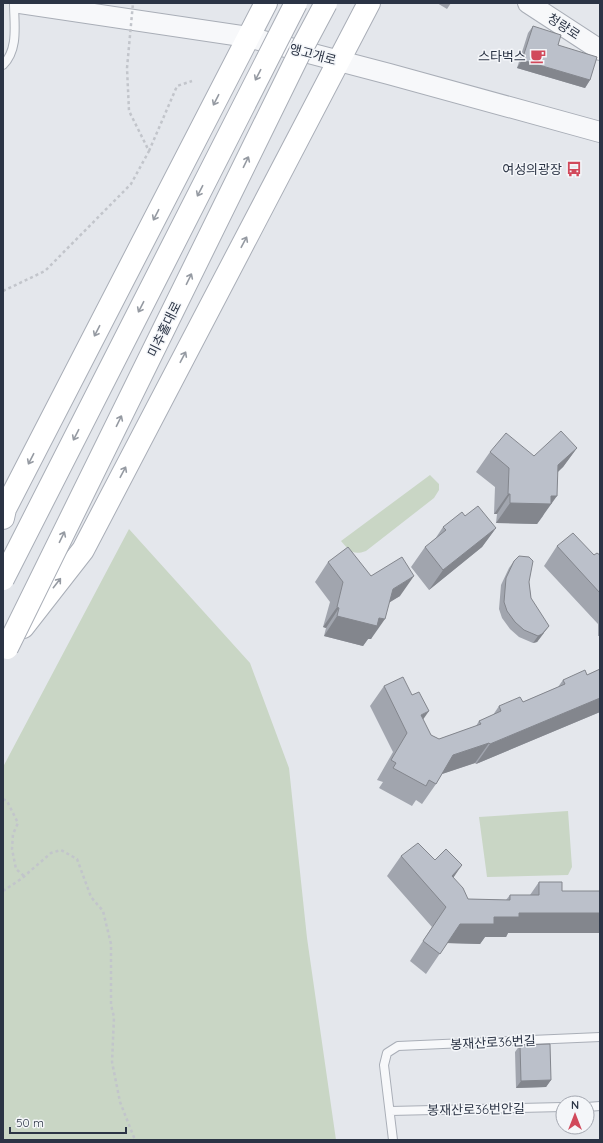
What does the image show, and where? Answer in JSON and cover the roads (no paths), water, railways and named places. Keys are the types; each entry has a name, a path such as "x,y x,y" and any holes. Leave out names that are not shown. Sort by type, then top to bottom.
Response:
{"main road":[{"path":"3,518 5,509 266,3"},
{"path":"3,579 296,3"},
{"name":"미추홀대로","path":"5,652 301,50 326,3"},
{"path":"5,652 83,550 369,3"}],"street":[{"name":"앵고개로","path":"20,3 248,37 600,132"},
{"name":"청량로","path":"528,3 600,50"}],"lane":[{"path":"3,65 8,60 14,44 14,3"},
{"name":"봉재산로36번길","path":"390,1111 384,1065 387,1052 398,1046 600,1037"},
{"name":"봉재산로36번안길","path":"390,1111 555,1107"},
{"path":"390,1111 393,1140"}],"place":[{"name":"스타벅스","path":"538,56"},
{"name":"여성의광장","path":"574,169"}]}
